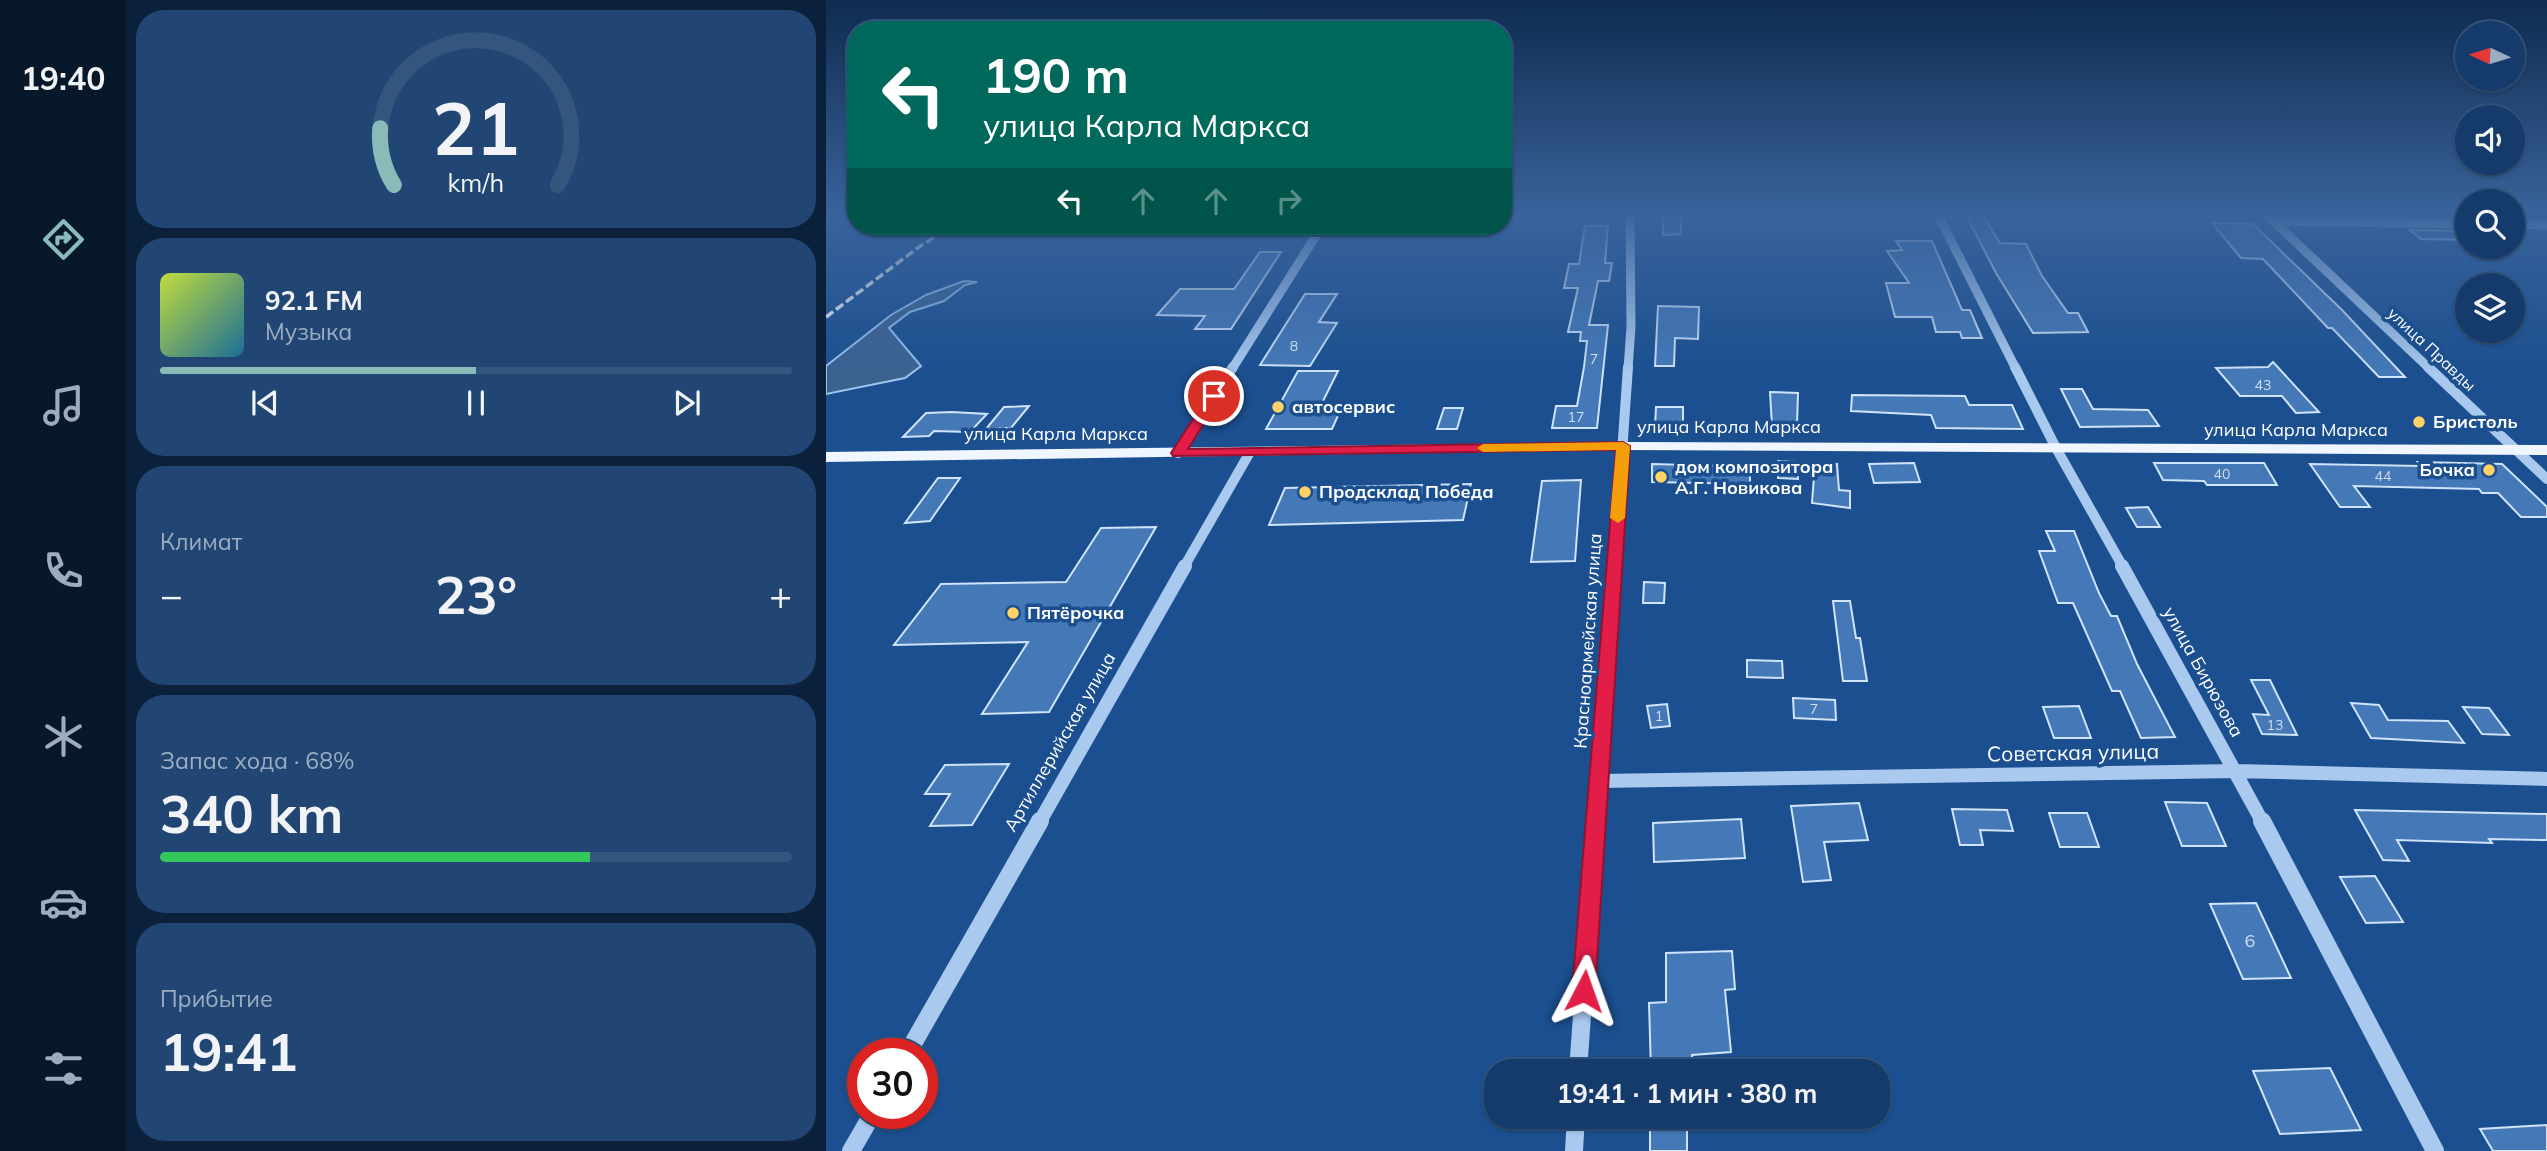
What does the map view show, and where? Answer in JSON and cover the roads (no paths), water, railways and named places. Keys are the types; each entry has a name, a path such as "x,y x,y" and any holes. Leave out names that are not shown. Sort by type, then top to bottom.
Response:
{"main road":[{"name":"улица Карла Маркса","path":"826,457 1623,446 2547,450"}],"street":[{"path":"1178,453 1296,267"},
{"name":"Красноармейская улица","path":"1579,1059 1623,446 1630,327 1630,267"},
{"name":"улица Бирюзова","path":"1964,267 2056,448 2236,771 2435,1151"},
{"name":"улица Правды","path":"2322,267 2547,479"},
{"name":"Артиллерийская улица","path":"916,1038 1250,452"},
{"name":"Советская улица","path":"1599,781 2236,771 2547,779"},
{"path":"851,1151 864,1129"},
{"path":"1574,1151 1575,1129"}],"water":[{"path":"964,281 977,282 965,285 944,301 910,312 889,328 921,366 905,378 826,394 826,366 891,315 926,295"}],"railway":[{"path":"826,317 893,267"}],"place":[{"name":"автосервис","path":"1278,407"},
{"name":"Бристоль","path":"2419,422"},
{"name":"Бочка","path":"2489,470"},
{"name":"дом композитора А.Г. Новикова","path":"1661,477"},
{"name":"Продсклад Победа","path":"1305,492"},
{"name":"Пятёрочка","path":"1013,613"}]}
